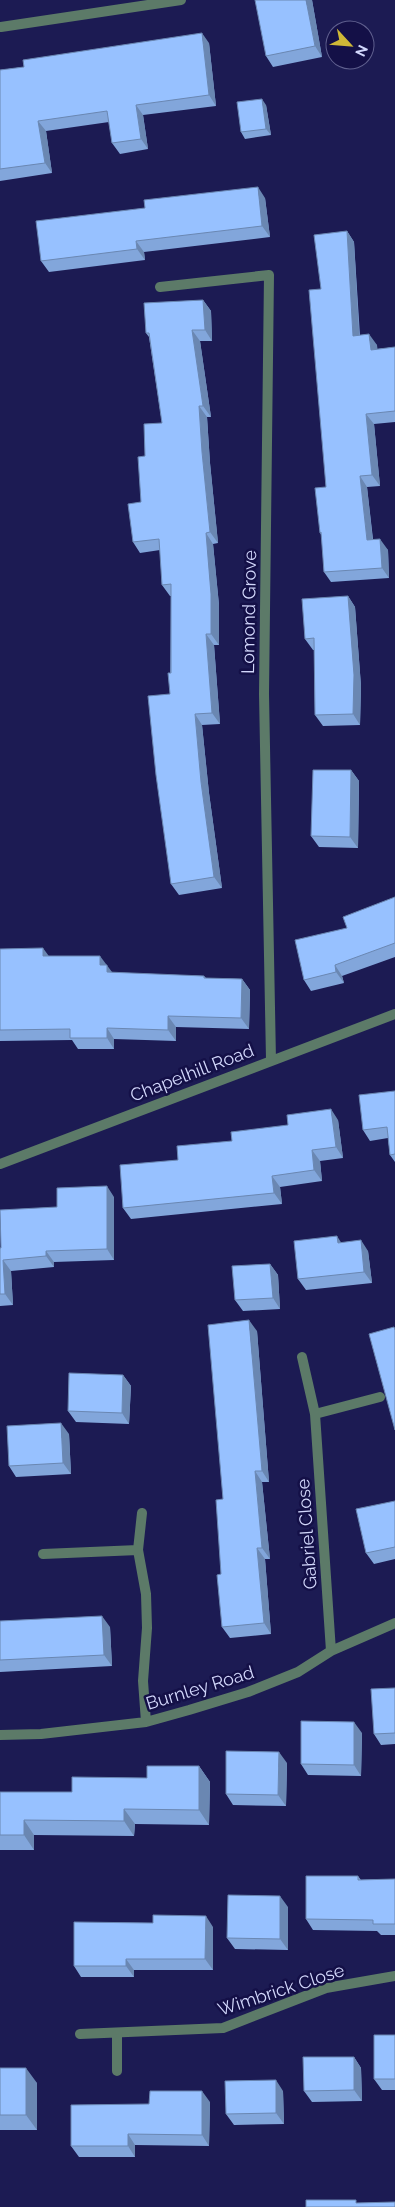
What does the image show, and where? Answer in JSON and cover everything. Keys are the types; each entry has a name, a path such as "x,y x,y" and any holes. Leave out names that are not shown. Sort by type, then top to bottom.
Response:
{"street":[{"path":"1,26 181,0"},
{"name":"Lomond Grove","path":"160,287 270,275 264,694 271,1060"},
{"name":"Chapelhill Road","path":"0,1164 395,1014"},
{"name":"Gabriel Close","path":"302,1357 315,1414 331,1651"},
{"path":"315,1414 380,1397"},
{"path":"142,1513 138,1550 146,1594 147,1628 143,1681 146,1722"},
{"path":"43,1554 138,1550"},
{"name":"Burnley Road","path":"0,1735 41,1734 146,1722 248,1692 298,1672 331,1651 395,1623"},
{"name":"Wimbrick Close","path":"80,2034 223,2028 326,1988 395,1976"},
{"path":"117,2033 117,2071"}],"building":[{"path":"255,0 306,0 315,46 266,56"},
{"path":"202,33 209,95 136,105 141,139 112,143 107,111 38,121 45,163 0,169 0,70 24,67 23,60"},
{"path":"262,99 266,129 241,132 237,102"},
{"path":"258,187 262,226 136,241 137,249 41,261 36,221 145,208 144,200"},
{"path":"347,231 353,336 369,334 371,350 395,347 395,411 366,414 372,475 360,476 367,540 380,539 382,568 324,572 315,488 326,487 309,290 321,289 314,235"},
{"path":"203,300 205,330 192,330 203,406 199,406 210,532 206,533 211,594 211,634 206,634 212,713 195,714 201,782 214,877 171,884 156,775 148,696 170,694 168,673 171,673 171,584 162,585 159,539 133,542 128,504 141,502 138,457 145,456 144,424 162,423 149,333 146,333 144,303"},
{"path":"348,596 354,675 353,714 315,715 314,638 305,639 302,599"},
{"path":"313,770 351,770 350,837 311,836"},
{"path":"395,897 395,943 335,965 336,972 304,980 295,940 347,928 343,917"},
{"path":"43,948 43,956 100,956 100,965 107,965 107,972 242,979 241,1018 168,1016 168,1030 107,1028 107,1038 70,1038 70,1029 0,1030 0,949"},
{"path":"395,1091 395,1154 390,1155 387,1127 363,1130 359,1095"},
{"path":"331,1109 336,1147 312,1150 314,1170 272,1176 274,1193 123,1208 120,1165 178,1160 177,1146 232,1141 231,1132 288,1125 287,1115"},
{"path":"107,1186 107,1249 46,1251 46,1256 3,1260 5,1294 0,1294 0,1210 57,1207 57,1188"},
{"path":"337,1236 338,1243 361,1240 364,1272 298,1279 294,1241"},
{"path":"270,1264 273,1298 235,1300 232,1266"},
{"path":"249,1320 262,1471 255,1471 262,1548 257,1548 264,1623 222,1627 217,1575 221,1574 216,1500 223,1499 208,1325"},
{"path":"394,1327 395,1330 395,1430 369,1334"},
{"path":"69,1373 123,1375 122,1413 68,1411"},
{"path":"61,1423 63,1463 9,1466 7,1426"},
{"path":"395,1501 395,1547 366,1553 356,1509"},
{"path":"102,1616 104,1655 0,1660 0,1621"},
{"path":"395,1688 395,1733 374,1734 371,1689"},
{"path":"301,1721 354,1722 354,1765 301,1764"},
{"path":"226,1751 279,1752 278,1795 226,1794"},
{"path":"147,1766 199,1766 199,1810 124,1809 124,1821 24,1820 24,1835 0,1835 0,1792 72,1792 72,1777 147,1778"},
{"path":"306,1876 358,1876 358,1880 395,1879 395,1924 373,1924 373,1920 306,1919"},
{"path":"228,1895 280,1896 280,1939 227,1938"},
{"path":"153,1915 206,1916 205,1959 126,1959 126,1966 74,1966 74,1922 153,1923"},
{"path":"374,2035 395,2035 395,2079 374,2079"},
{"path":"303,2057 354,2057 354,2090 304,2091"},
{"path":"0,2068 26,2068 26,2115 0,2115"},
{"path":"276,2080 276,2113 226,2114 225,2081"},
{"path":"150,2091 202,2091 202,2135 128,2134 128,2146 71,2146 71,2105 149,2104"},
{"path":"306,2200 356,2200 356,2203 395,2202 395,2207 306,2207"}]}
